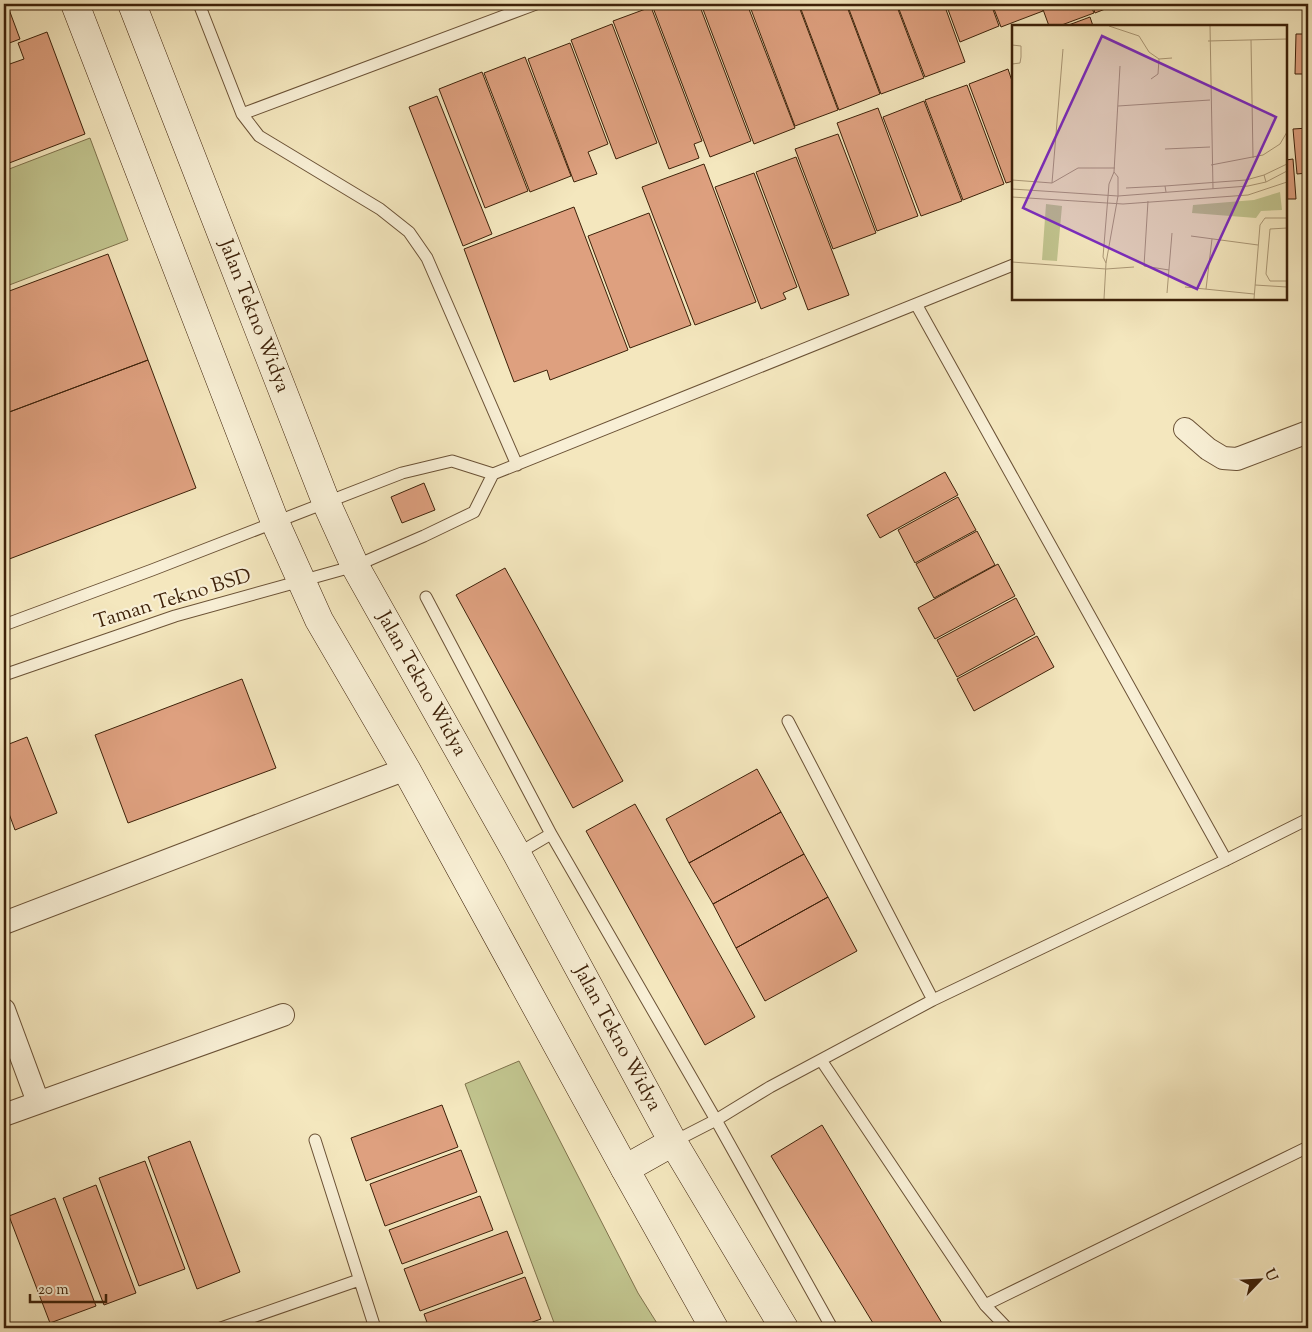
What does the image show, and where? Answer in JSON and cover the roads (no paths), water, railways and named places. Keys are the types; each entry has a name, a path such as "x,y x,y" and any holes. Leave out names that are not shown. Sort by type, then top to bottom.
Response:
{"main road":[{"path":"75,4 275,522 319,620 406,769 624,1169 714,1328"},
{"name":"Jalan Tekno Widya","path":"132,4 326,502 355,566 517,854 673,1142 784,1328"},
{"path":"624,1169 673,1142"}],"street":[{"path":"1185,429 1208,450 1223,458 1237,459 1308,432"},
{"path":"4,923 406,769"},
{"path":"4,1010 38,1102"},
{"path":"4,1115 283,1015"}],"lane":[{"path":"199,4 242,114 260,136 380,208 409,232 427,258 517,465"},
{"path":"242,114 536,4"},
{"path":"493,474 1012,265"},
{"path":"916,304 1226,860"},
{"name":"Taman Tekno BSD","path":"4,625 402,473 452,461 493,474 474,512 355,566 176,616 4,675"},
{"path":"426,597 551,834 716,1120 832,1328"},
{"path":"788,721 933,1000"},
{"path":"673,1142 716,1120 770,1087 933,1000 1308,819"},
{"path":"517,854 551,834"},
{"path":"821,1060 985,1305 1007,1328"},
{"path":"315,1140 375,1328"},
{"path":"985,1305 1308,1146"},
{"path":"221,1328 360,1280"}]}
